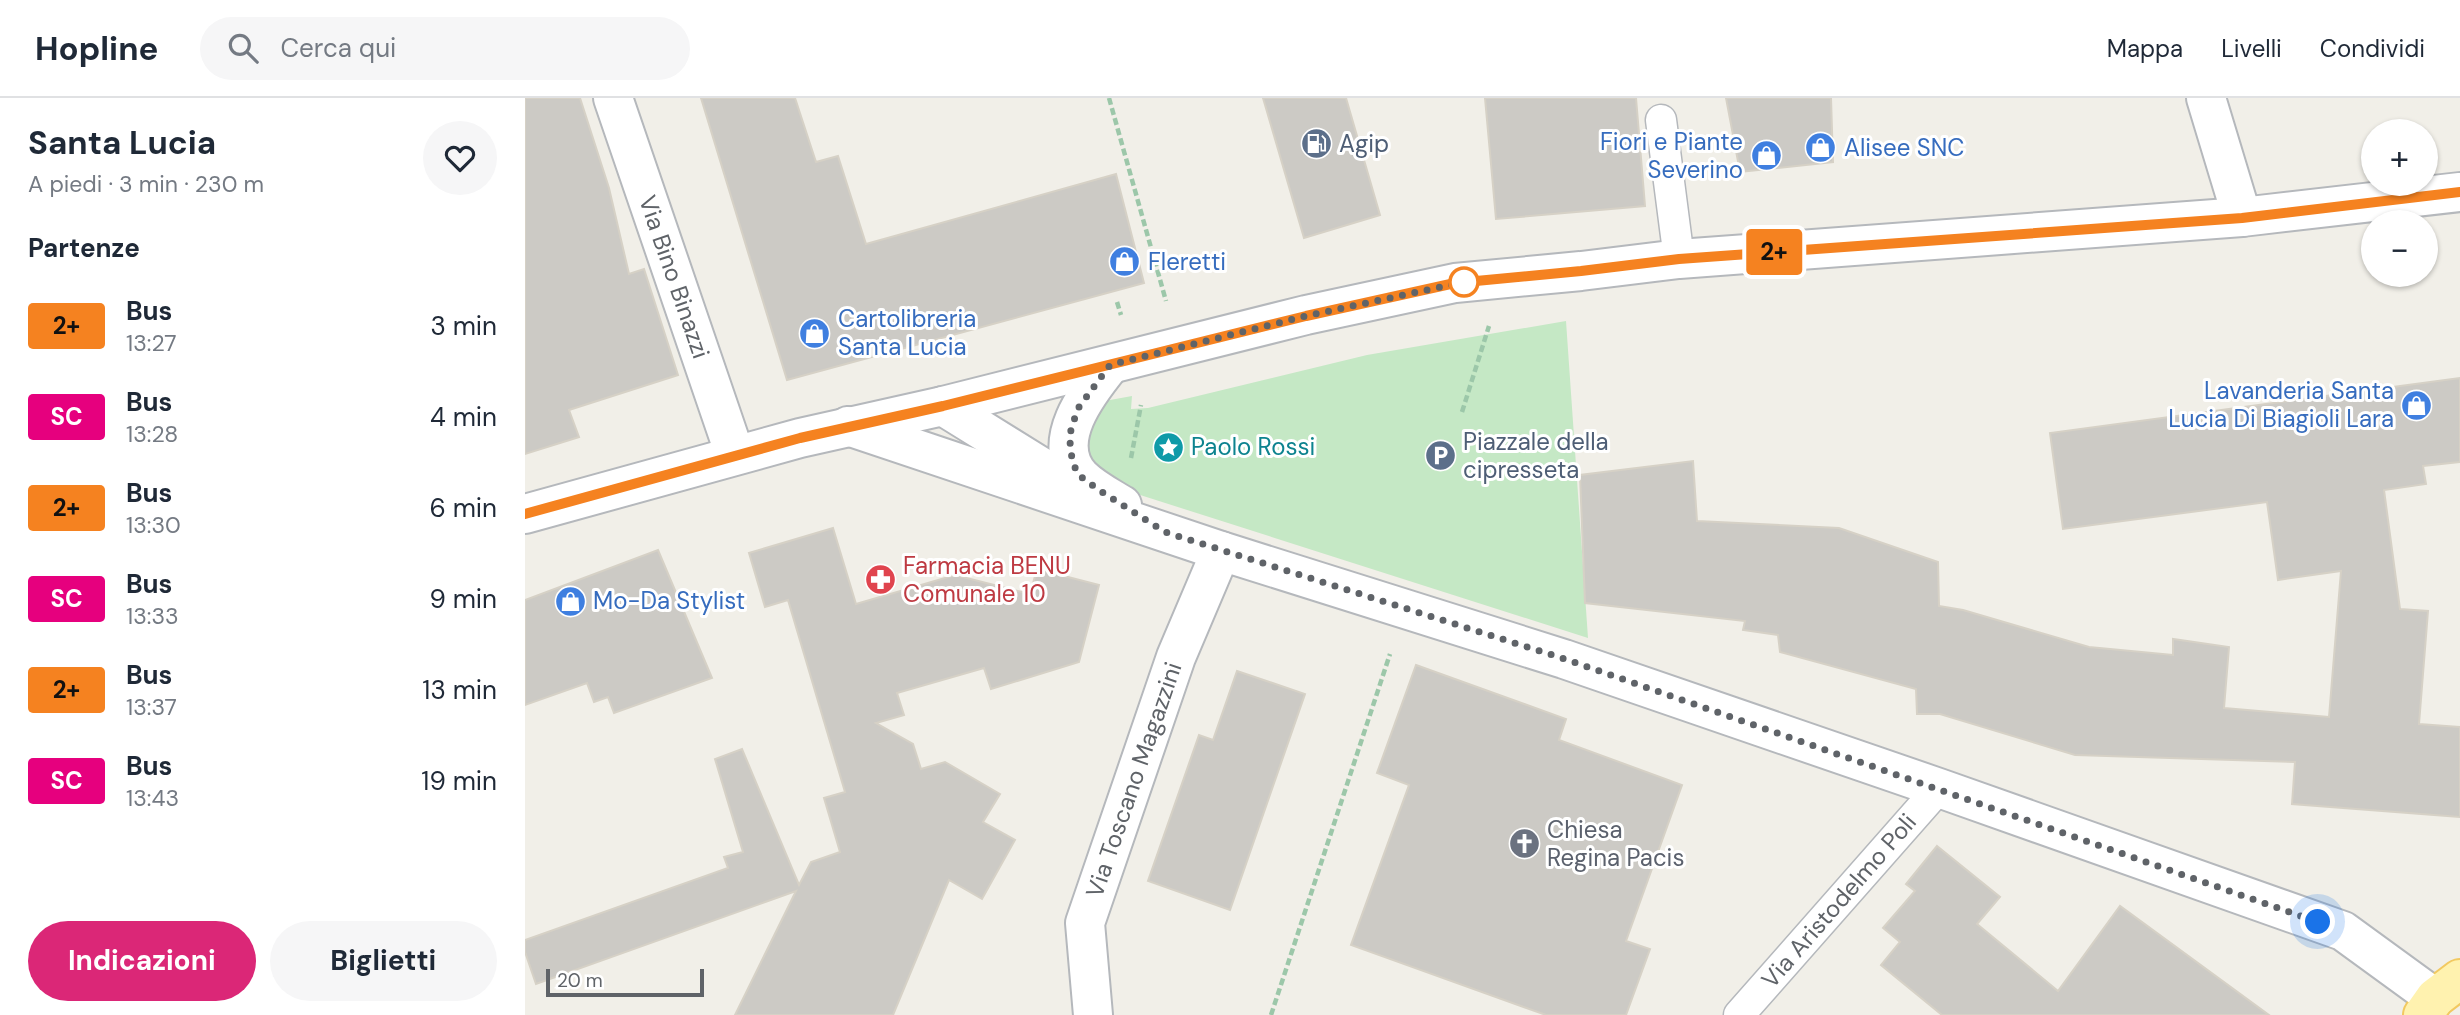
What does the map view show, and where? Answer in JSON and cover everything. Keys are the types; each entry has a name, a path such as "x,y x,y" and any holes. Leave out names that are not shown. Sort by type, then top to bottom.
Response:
{"street":[{"name":"Via Bino Binazzi","path":"613,98 735,455"},
{"path":"2206,98 2242,218"},
{"path":"525,514 848,426 943,406 1306,316 1455,283 1679,259 2242,218 2460,192"},
{"path":"1110,365 1079,407 1071,428 1073,464 1080,476 1165,532"},
{"path":"943,406 1119,516"},
{"path":"848,426 1221,551 1405,607 1939,788 2343,931 2439,997"},
{"name":"Via Toscano Magazzini","path":"1093,1015 1085,923 1177,657 1221,551"}],"lane":[{"path":"1661,120 1679,259"},
{"name":"Via Aristodelmo Poli","path":"1739,1015 1939,788"}],"path":[{"path":"1109,98 1180,349"},
{"path":"1462,412 1480,360 1502,278"},
{"path":"1271,1015 1405,607"}],"green space":[{"path":"1566,321 1588,638 1112,486 1084,459 1083,423 1099,402 1132,396 1131,409 1148,408 1367,355"}],"building":[{"path":"525,98 580,98 609,188 629,274 644,269 678,375 569,410 579,437 525,454"},
{"path":"701,98 795,98 816,162 838,156 866,244 1116,174 1144,283 787,380"},
{"path":"1263,98 1346,98 1380,215 1304,238"},
{"path":"1485,98 1636,98 1645,206 1496,219"},
{"path":"1726,98 1831,98 1833,162 1740,172"},
{"path":"2460,378 2460,462 2423,466 2426,484 2384,490 2400,609 2428,611 2419,724 2460,727 2460,817 2292,804 2295,762 2075,755 1940,714 1917,714 1916,689 1780,652 1778,635 1743,630 1745,621 1585,603 1580,475 1693,461 1697,521 1839,528 1938,562 1939,606 1963,610 2089,647 2173,655 2173,639 2229,647 2224,708 2329,717 2341,571 2278,580 2267,502 2063,529 2050,433"},
{"path":"833,528 856,604 955,575 1030,594 1037,569 1099,585 1079,662 991,689 984,668 897,693 904,715 876,723 913,744 921,769 945,762 1000,794 983,822 1015,840 982,899 949,880 893,1015 735,1015 796,891 536,984 525,952 525,940 728,868 724,857 743,852 715,759 742,749 799,885 811,862 840,852 824,798 845,792 788,600 765,607 749,553"},
{"path":"658,550 712,678 614,713 608,697 594,702 587,683 525,705 525,600"},
{"name":"Chiesa Regina Pacis","path":"1416,665 1566,719 1559,740 1682,785 1626,941 1650,949 1626,1015 1546,1015 1351,945 1409,785 1377,773"},
{"path":"1237,671 1305,694 1230,910 1148,881 1199,735 1213,740"},
{"path":"1937,846 2000,897 1977,924 2058,991 2120,906 2269,1015 1942,1015 1881,965 1900,942 1883,928 1915,891 1906,884"}],"bus line":[{"name":"2+","path":"525,514 848,426 943,406 1306,316 1455,283 1679,259 2242,218 2460,192"}],"place":[{"name":"Agip","path":"1316,144"},
{"name":"Alisee SNC","path":"1821,148"},
{"name":"Fiori e Piante Severino","path":"1766,156"},
{"name":"Fleretti","path":"1125,262"},
{"name":"Cartolibreria Santa Lucia","path":"815,333"},
{"name":"Lavanderia Santa Lucia Di Biagioli Lara","path":"2417,405"},
{"name":"Paolo Rossi","path":"1168,447"},
{"name":"Piazzale della cipresseta","path":"1440,456"},
{"name":"Farmacia BENU Comunale 10","path":"880,580"},
{"name":"Mo-Da Stylist","path":"570,601"},
{"name":"Chiesa Regina Pacis","path":"1524,844"}],"route":[{"path":"1464,282 1306,316 1110,365 1079,407 1071,428 1073,464 1080,476 1165,532 1565,659 2318,922"}]}
